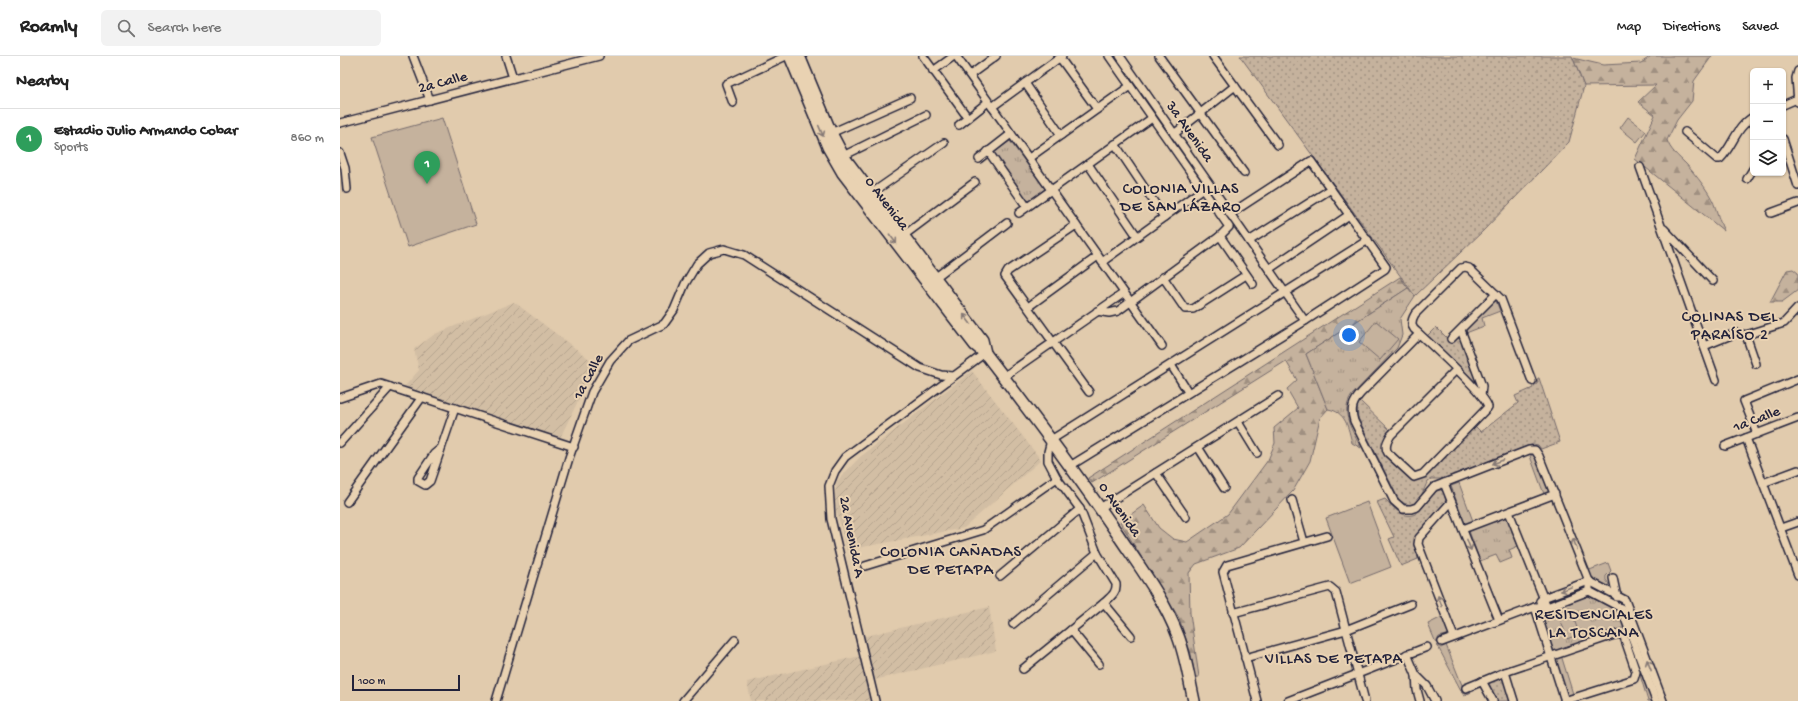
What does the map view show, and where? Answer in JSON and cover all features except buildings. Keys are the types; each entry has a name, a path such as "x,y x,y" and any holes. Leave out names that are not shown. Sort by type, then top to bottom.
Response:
{"main road":[{"name":"0 Avenida","path":"790,56 828,147 843,173 903,236 974,345 985,353 1051,440 1100,508 1153,588 1178,636 1194,701"},
{"name":"0 Avenida","path":"798,56 831,133 867,197 931,281"}],"street":[{"path":"413,56 430,100"},
{"path":"506,56 512,78"},
{"name":"2a Calle","path":"340,123 598,56"},
{"path":"732,103 726,84 786,56"},
{"path":"923,56 968,118"},
{"path":"933,71 955,56 1162,346"},
{"path":"970,75 996,56"},
{"path":"1097,311 1109,313 1118,311 1130,300 1220,236 1229,227 1109,56"},
{"name":"3a Avenida","path":"1120,56 1304,321"},
{"path":"1158,56 1244,173"},
{"path":"1213,56 1278,145"},
{"path":"959,125 1025,83 1061,57 1097,110"},
{"path":"1786,104 1798,101 1796,78 1798,71"},
{"path":"1025,83 1061,135"},
{"path":"1029,158 1130,86"},
{"path":"1174,134 1235,86"},
{"path":"831,133 910,98"},
{"path":"843,156 926,115"},
{"path":"1019,213 1152,118"},
{"path":"1685,132 1717,159 1720,159 1741,127 1745,122 1750,120"},
{"path":"979,159 1011,134"},
{"path":"1783,140 1798,186"},
{"path":"867,197 944,143"},
{"path":"1115,144 1164,217"},
{"path":"988,151 1027,207"},
{"path":"340,153 345,168 347,189"},
{"path":"1070,466 1385,269 1385,265 1368,240 1311,161 1230,214"},
{"path":"1088,164 1137,236"},
{"path":"1640,167 1716,380"},
{"path":"1747,179 1750,174"},
{"path":"903,236 975,182"},
{"path":"1028,307 1137,236 1202,189"},
{"path":"1249,241 1331,189"},
{"path":"1771,213 1798,203"},
{"path":"1268,269 1349,215"},
{"path":"931,281 1007,223"},
{"path":"1076,225 1006,273 1005,276 1089,392"},
{"path":"1661,226 1713,281"},
{"path":"1220,236 1253,284"},
{"path":"1023,669 1104,603 1115,592 1116,584 1097,553 1080,510 1057,478 1048,461 1051,440 1368,240"},
{"name":"1a Calle","path":"496,701 592,392 610,361 628,341 664,324 674,310 685,284 697,264 709,253 724,249 744,255 920,368 941,375 953,376"},
{"path":"1456,370 1391,435 1386,446 1388,453 1412,476 1421,476 1488,407 1481,395 1456,370 1412,327 1413,317 1460,268 1469,268 1501,299 1532,381"},
{"path":"1162,277 1186,309 1189,310 1193,309 1246,275"},
{"path":"1004,377 1053,341 1124,293"},
{"path":"1451,340 1496,294"},
{"path":"1704,346 1736,334 1746,335 1784,323 1798,308"},
{"path":"1461,330 1482,386 1481,395"},
{"path":"1419,334 1356,399 1353,406 1352,413 1392,499 1397,506 1405,509 1417,507 1433,488 1532,450 1539,455 1555,494 1589,581 1589,591"},
{"path":"1746,335 1756,364"},
{"name":"2a Avenida A","path":"875,701 831,519 829,486 831,478 845,457 985,353"},
{"path":"1171,365 1188,392"},
{"path":"1757,434 1744,401 1798,379"},
{"path":"340,398 381,384 574,447"},
{"path":"340,443 390,386"},
{"path":"1100,508 1278,396"},
{"path":"348,502 422,397"},
{"path":"440,449 455,408"},
{"name":"1a Calle","path":"1725,446 1798,418"},
{"path":"1238,422 1257,453"},
{"path":"1746,438 1798,575"},
{"path":"1198,447 1224,488"},
{"path":"1763,483 1798,470"},
{"path":"1156,473 1186,517"},
{"path":"865,566 983,530 1057,478"},
{"path":"1444,483 1499,620"},
{"path":"1463,529 1555,494"},
{"path":"1292,500 1304,542"},
{"path":"1451,502 1419,538 1418,544 1454,637"},
{"path":"1000,576 1080,510"},
{"path":"1509,512 1547,607"},
{"path":"1781,528 1798,522"},
{"path":"1257,701 1223,572 1225,566 1327,536"},
{"path":"1013,624 1097,553"},
{"path":"1613,578 1617,596 1613,604"},
{"path":"1534,607 1543,598 1589,581 1625,600 1663,701"},
{"path":"1233,613 1330,587 1336,592 1365,701"},
{"path":"1442,642 1534,607 1547,607 1589,591 1620,608 1656,701"},
{"path":"1104,603 1131,636"},
{"path":"1246,658 1346,630 1410,604"},
{"path":"1466,688 1505,672 1550,656 1617,634 1624,637 1628,646 1636,672 1634,679 1565,701 1550,656 1534,607"},
{"path":"1071,630 1099,664"},
{"path":"683,701 735,640"},
{"path":"1288,701 1308,698 1357,675 1427,646"},
{"path":"1407,654 1416,675 1417,690 1420,701"},
{"path":"1505,672 1514,701"},
{"path":"1416,675 1427,686 1436,701"},
{"path":"1482,681 1493,701"}],"shaded area":[{"path":"514,302 596,364 558,442 399,393 419,370 414,349 435,334"},
{"path":"972,371 1041,460 964,528 847,550 834,502 837,481 860,457"},
{"path":"989,607 996,651 866,682 870,701 751,701 747,682 860,656 861,658 857,638"}],"green space":[{"path":"1240,56 1572,56 1584,86 1569,142 1483,231 1415,296"},
{"path":"1651,56 1712,56 1694,81 1692,101 1677,120 1667,140 1672,150 1692,171 1709,194 1714,203 1724,231 1635,159 1655,115 1638,102 1656,85 1584,86 1573,58 1603,65 1641,63"},
{"path":"1628,117 1646,131 1637,142 1620,128"},
{"path":"442,118 476,224 408,247 372,137"},
{"path":"1010,141 1045,189 1028,202 993,153"},
{"path":"1793,269 1798,273 1798,290 1782,302 1770,302 1787,270"},
{"path":"1400,277 1408,288 1306,354 1328,409 1320,418 1310,461 1293,491 1239,548 1196,564 1189,573 1190,613 1199,677 1195,677 1191,654 1179,618 1120,522 1144,505 1159,528 1173,539 1187,542 1228,514 1268,460 1275,443 1274,428 1298,408 1287,389 1297,380 1286,361 1092,483 1088,478"},
{"path":"1408,288 1415,296 1400,319 1402,335 1397,348 1352,395 1348,402 1347,415 1351,429 1361,448 1352,443 1345,421 1339,413 1328,409 1306,354"},
{"path":"1493,301 1496,301 1500,311 1482,318 1484,326 1466,333 1465,330"},
{"path":"1376,321 1398,339 1380,360 1359,342"},
{"path":"1436,327 1452,343 1457,338 1461,339 1478,384 1427,336"},
{"path":"1538,378 1560,442 1541,449 1538,445 1533,444 1443,479 1431,479 1428,481 1417,501 1410,505 1400,502 1358,418 1357,407 1360,401 1390,430 1383,444 1384,453 1411,479 1425,475 1475,426 1481,432 1518,403 1515,396 1533,388 1532,386 1537,384"},
{"path":"1534,454 1549,492 1544,494 1530,456"},
{"path":"1459,483 1473,521 1465,524 1451,486"},
{"path":"1441,490 1444,493 1446,502 1415,538 1418,559 1401,566 1389,539 1394,537 1377,502 1385,499 1399,512 1407,515 1413,515 1423,507 1431,496"},
{"path":"1367,502 1391,567 1350,583 1326,518"},
{"path":"1507,516 1518,546 1509,550 1512,558 1500,563 1496,555 1480,561 1469,531"},
{"path":"1608,563 1611,571 1606,576 1606,580 1609,584 1608,587 1590,577 1587,571"},
{"path":"1589,581 1589,591 1547,607 1543,598"},
{"path":"1587,595 1619,612 1625,627 1552,652 1541,612"},
{"path":"1570,607 1579,634 1567,639 1558,612"},
{"path":"1442,617 1450,634 1439,637 1436,643 1428,624"},
{"path":"1625,627 1653,701 1648,701"},
{"path":"1437,645 1441,648 1446,645 1462,685 1461,690"},
{"path":"1561,655 1573,694 1566,697 1554,658"},
{"path":"1505,672 1514,701 1493,701 1482,681"}],"place":[{"name":"Estadio Julio Armando Cobar","path":"427,184"}],"district":[{"name":"COLONIA VILLAS DE SAN LÁZARO","path":"1181,199"},
{"name":"COLINAS DEL PARAÍSO 2","path":"1730,327"},
{"name":"COLONIA CAÑADAS DE PETAPA","path":"951,562"},
{"name":"RESIDENCIALES LA TOSCANA","path":"1594,625"},
{"name":"VILLAS DE PETAPA","path":"1334,660"}]}
